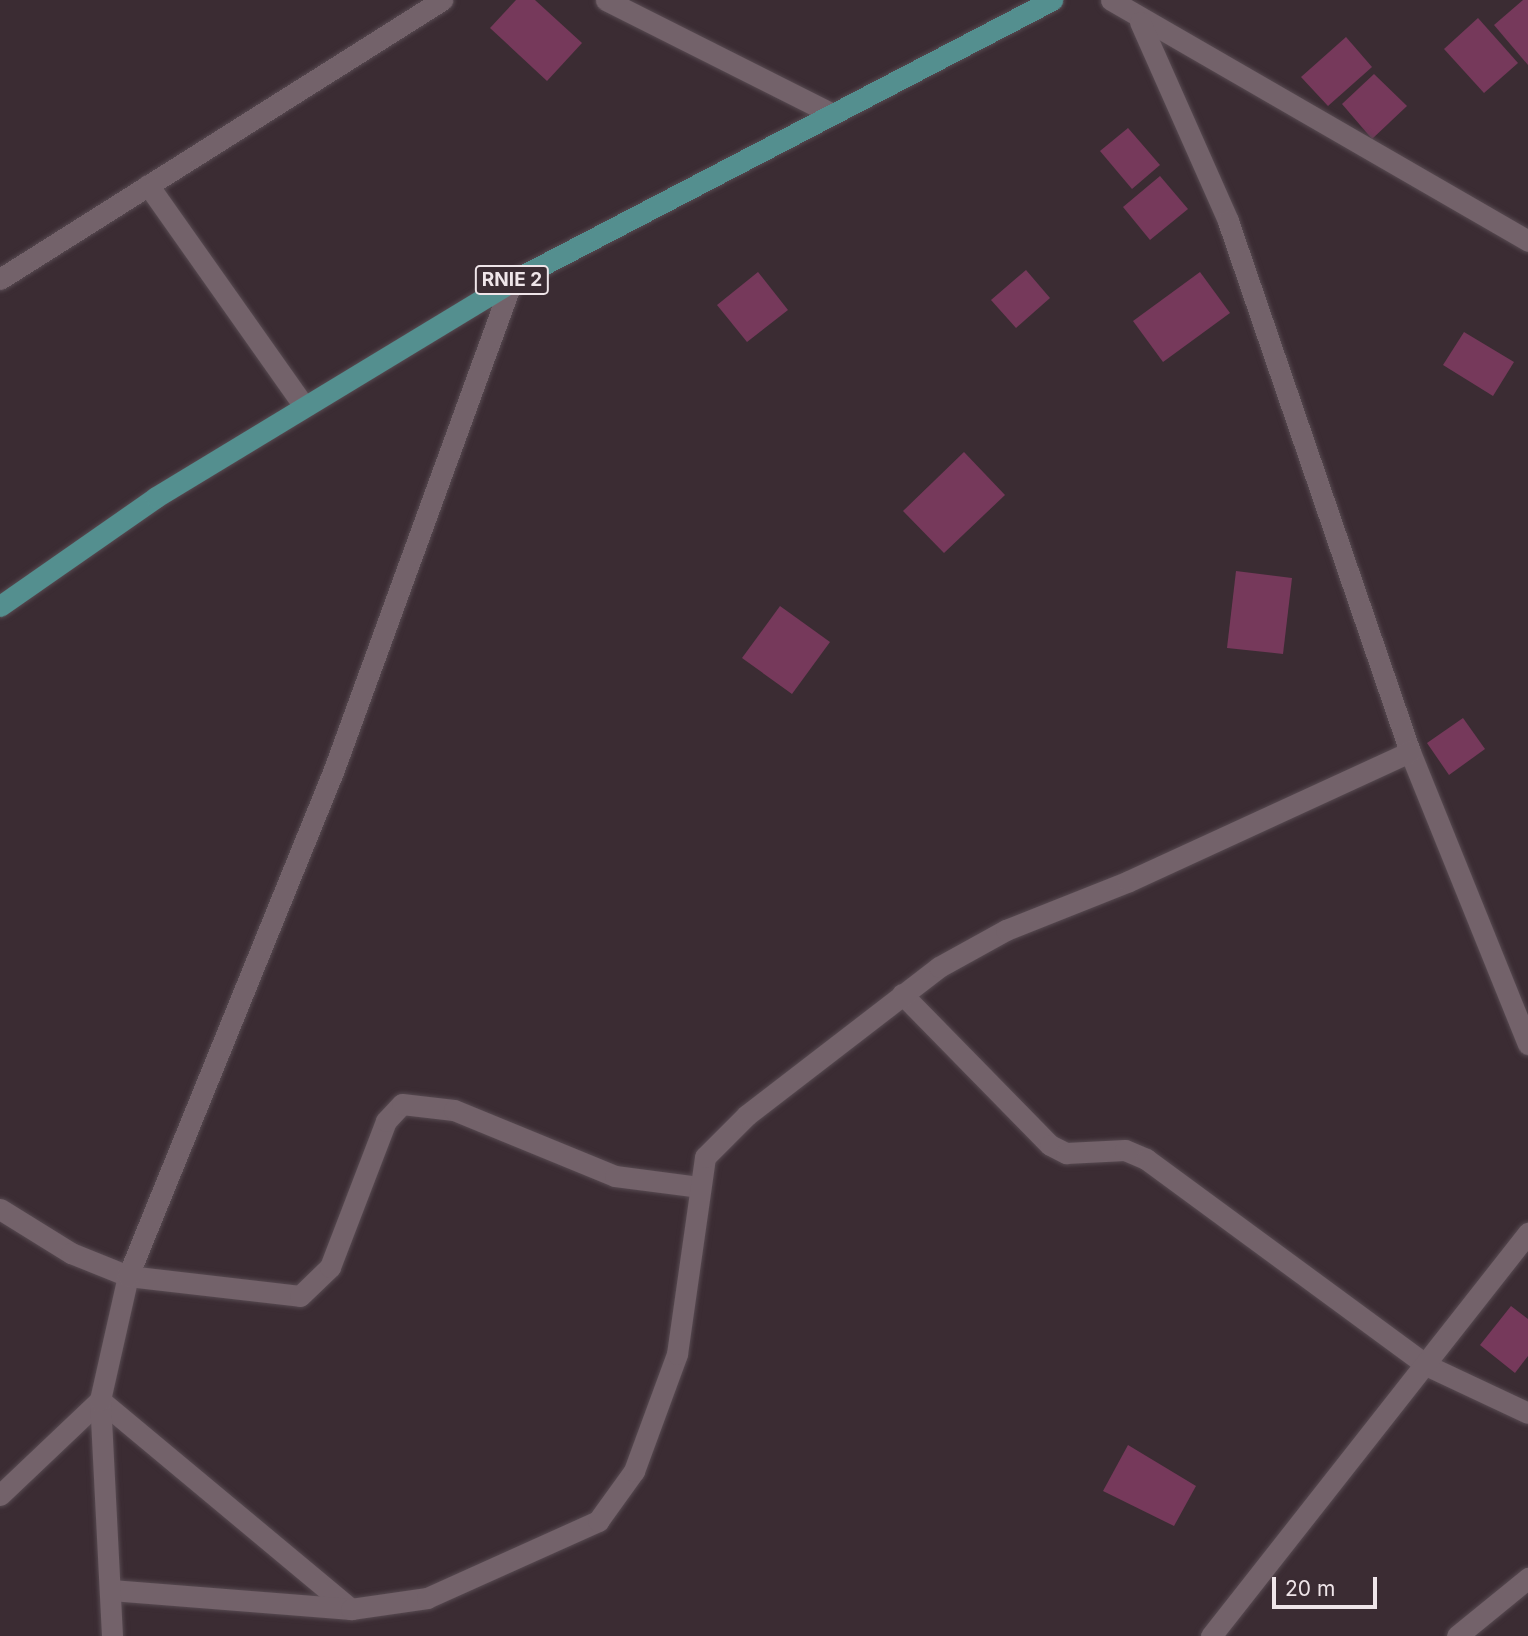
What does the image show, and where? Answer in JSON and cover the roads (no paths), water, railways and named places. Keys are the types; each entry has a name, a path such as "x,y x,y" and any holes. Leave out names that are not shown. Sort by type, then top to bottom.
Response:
{"main road":[{"name":"RNIE 2","path":"0,606 303,405 512,281 829,112 1052,0"}],"street":[{"path":"606,0 829,112"},
{"path":"1111,0 1140,22 1528,241"},
{"path":"0,279 433,3"},
{"path":"1140,22 1228,221 1410,752 1528,1044"},
{"path":"148,185 303,405"},
{"path":"112,1636 100,1400 128,1276 333,772 512,281"},
{"path":"111,1590 351,1609 427,1598 598,1521 634,1471 677,1354 705,1157 747,1115 902,994 1006,930 1129,881 1410,752"},
{"path":"902,994 1050,1145 1066,1153 1125,1150 1146,1159 1428,1366 1528,1413"},
{"path":"0,1209 71,1253 128,1276 300,1296 330,1268 386,1121 402,1104 454,1110 615,1176 700,1187"},
{"path":"1211,1636 1264,1561 1428,1366 1528,1233"},
{"path":"100,1400 351,1609"},
{"path":"0,1495 100,1400"},
{"path":"1457,1636 1528,1578"}]}
